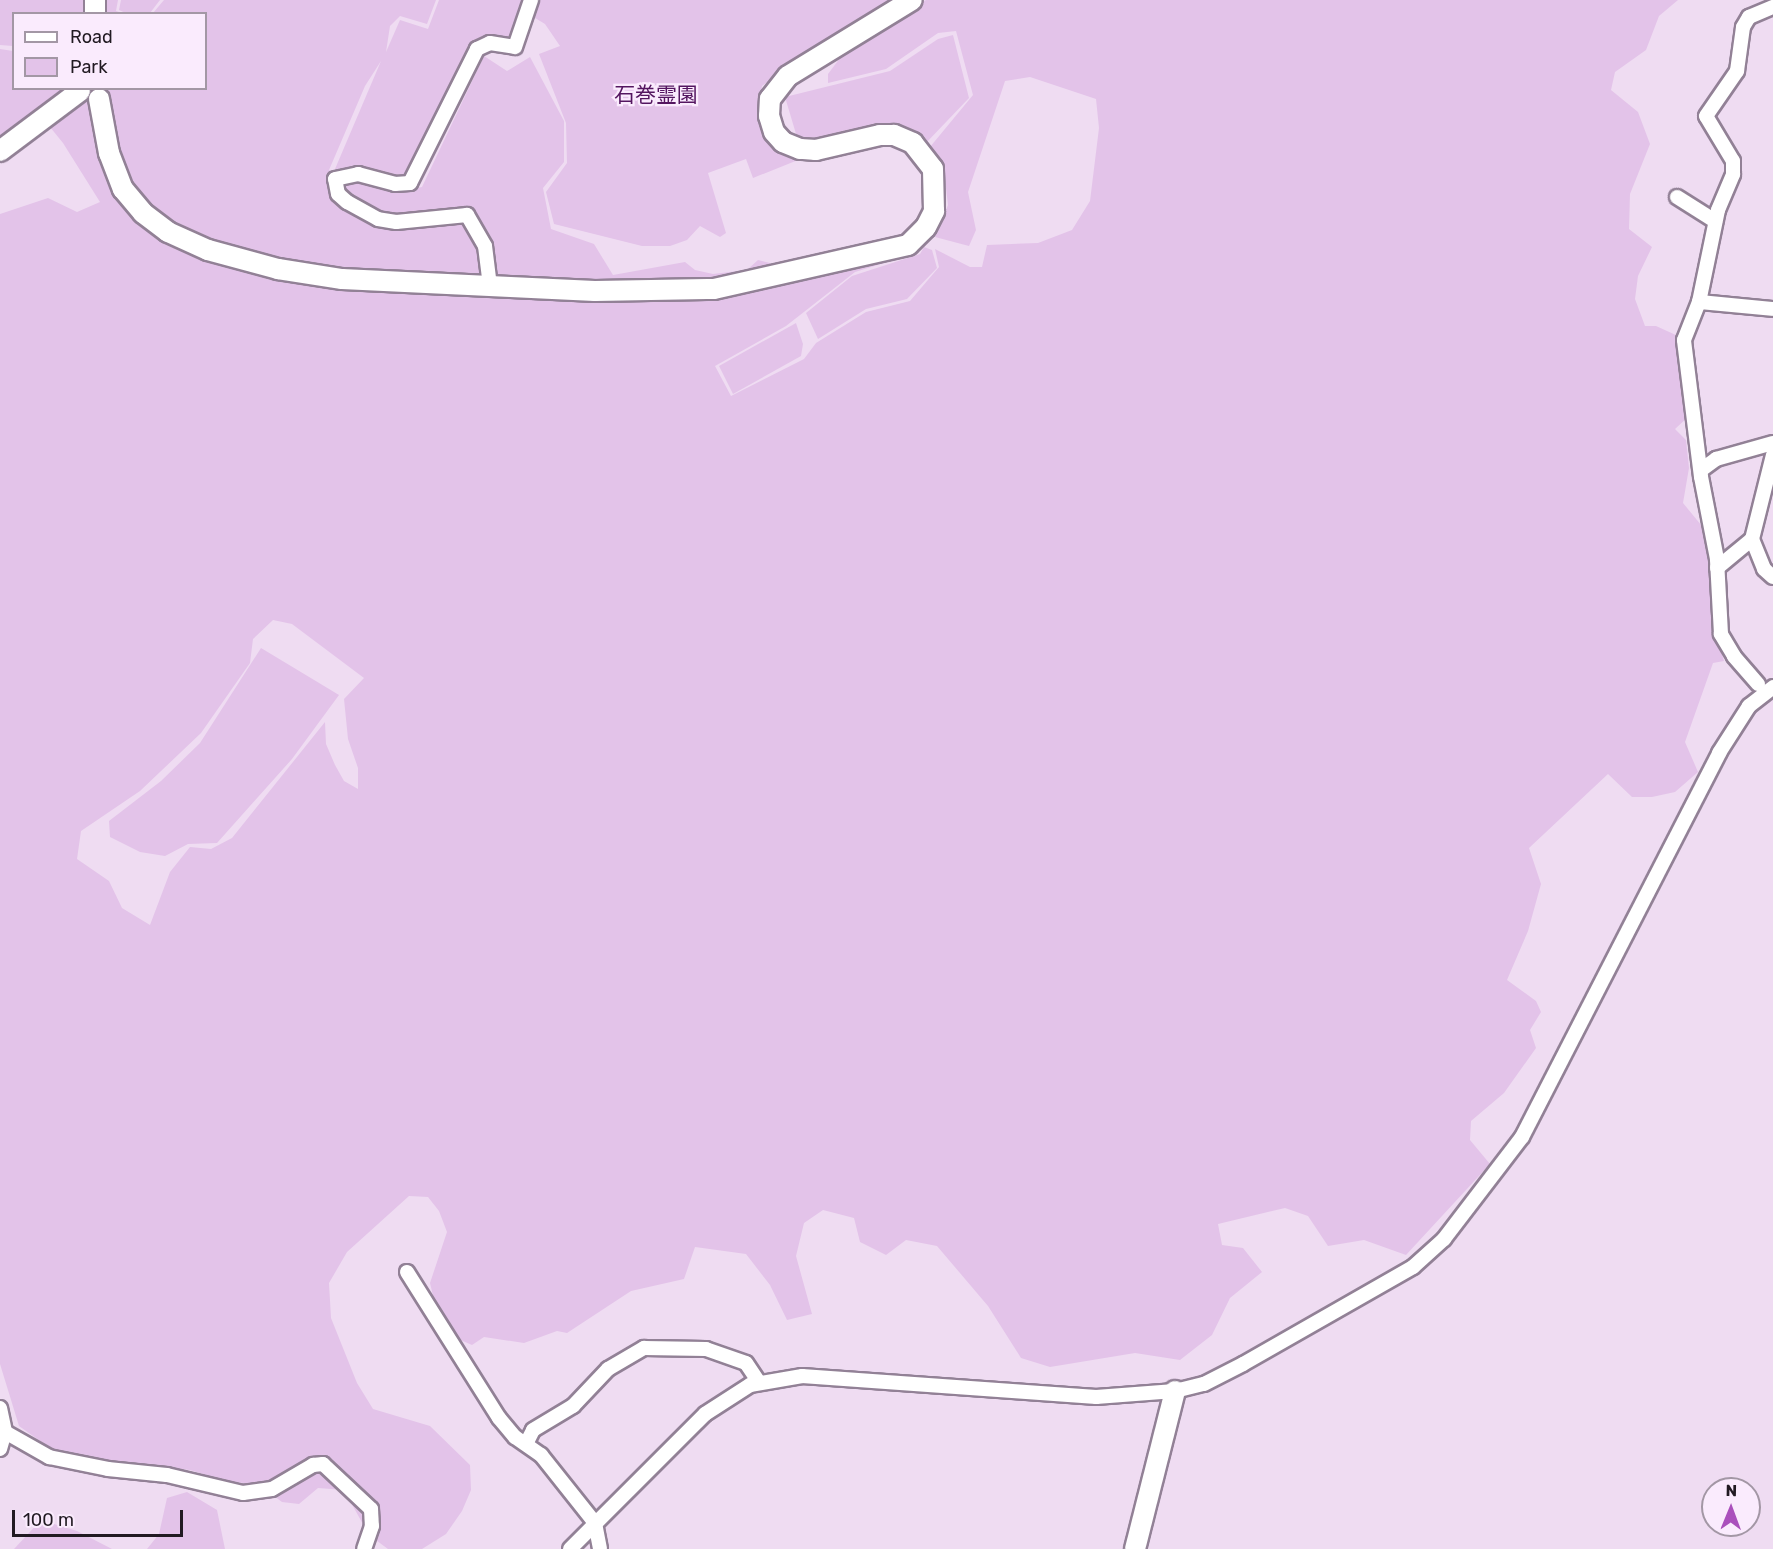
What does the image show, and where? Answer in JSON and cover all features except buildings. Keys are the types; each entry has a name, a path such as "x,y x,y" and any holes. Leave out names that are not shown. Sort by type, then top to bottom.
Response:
{"street":[{"path":"490,286 485,246 467,215 396,222 378,219 347,202 338,194 334,179 358,174 395,184 410,183 477,49 490,42 515,47 531,0"},
{"path":"0,151 79,90 107,94 109,153 119,180 143,213 168,232 208,250 278,269 342,279 595,291 714,289 908,245 926,227 934,211 936,193 933,169 913,143 894,135 880,135 816,150 800,149 783,142 774,132 769,116 770,99 788,76 912,0"},
{"path":"1758,684 1734,656 1721,634 1717,568 1684,340 1699,302 1715,221 1733,174 1733,161 1706,116 1737,70 1743,27 1749,17 1773,7"},
{"path":"1677,197 1715,221"},
{"path":"1699,302 1773,309"},
{"path":"1701,470 1716,459 1773,443"},
{"path":"1717,568 1752,538 1773,455"},
{"path":"1752,538 1764,569 1773,577"},
{"path":"570,1549 705,1414 759,1382 813,1376 1096,1397 1175,1391 1203,1384 1277,1346 1413,1267 1436,1247 1522,1137 1719,753 1749,706 1773,687"},
{"path":"407,1272 499,1418 515,1437 527,1442 595,1523 600,1549"},
{"path":"527,1442 533,1430 573,1406 608,1369 644,1348 706,1349 746,1363 759,1382"},
{"path":"1135,1549 1175,1391"},
{"path":"0,1408 5,1432 0,1449"},
{"path":"5,1432 68,1463 166,1475 243,1493 272,1489 313,1464 323,1464 371,1509 372,1526 364,1549"}],"green space":[{"path":"0,0 118,0 116,11 119,12 12,12 12,46 0,45"},
{"path":"121,0 160,0 151,12 119,10"},
{"name":"石巻霊園","path":"164,0 436,0 427,24 400,16 390,26 386,52 400,20 428,29 439,0 895,0 805,54 762,86 757,115 767,142 774,150 798,160 753,178 746,159 708,173 726,233 720,237 700,226 687,240 670,246 642,246 554,224 546,192 567,163 566,123 539,54 560,46 545,24 530,15 517,52 491,47 481,49 406,190 422,187 484,56 507,71 530,57 564,121 564,162 543,188 551,229 594,244 613,275 685,262 695,270 713,274 747,270 758,260 770,263 770,285 919,247 919,252 855,272 786,326 715,366 731,396 804,359 816,343 866,312 910,301 939,267 935,249 970,267 982,267 987,245 1038,243 1072,230 1090,201 1099,128 1096,99 1030,77 1005,81 968,192 976,230 969,246 935,237 948,205 944,171 930,147 973,95 956,31 938,33 886,69 828,83 828,74 846,50 926,0 1678,0 1659,16 1646,50 1615,72 1611,90 1638,112 1650,144 1630,194 1629,229 1652,247 1638,276 1635,299 1645,326 1656,326 1678,336 1689,416 1675,429 1686,440 1689,468 1683,503 1706,531 1714,629 1724,661 1713,663 1685,742 1698,772 1675,792 1652,797 1632,797 1608,774 1529,848 1541,884 1528,931 1507,980 1536,1001 1541,1012 1530,1030 1536,1048 1504,1093 1471,1121 1470,1140 1490,1164 1406,1255 1364,1240 1328,1246 1308,1216 1285,1208 1218,1224 1222,1245 1243,1248 1262,1272 1230,1298 1212,1335 1180,1360 1135,1353 1050,1367 1021,1358 988,1306 937,1246 906,1240 886,1255 860,1242 854,1218 823,1210 804,1223 796,1256 812,1314 787,1320 770,1285 746,1254 695,1247 684,1279 631,1291 567,1333 557,1331 524,1343 484,1337 472,1345 456,1338 435,1304 430,1283 447,1232 439,1211 428,1197 409,1196 347,1252 329,1283 331,1318 357,1383 373,1409 430,1426 470,1465 471,1490 462,1511 446,1534 422,1549 388,1549 369,1535 344,1490 318,1488 299,1504 282,1502 258,1484 229,1482 190,1470 60,1455 19,1426 0,1364 0,214 48,198 77,212 100,202 63,143 37,111 0,140 0,49 12,51 12,90 207,90 207,12 154,12","holes":["381,61 335,169 361,181 351,182 329,170 365,86","273,620 292,624 364,678 344,699 348,739 358,768 358,789 344,781 335,765 326,744 325,722 232,838 211,849 190,847 170,872 150,925 122,908 109,881 77,859 81,831 140,791 201,733 250,663 253,639"]},
{"path":"953,35 969,98 925,144 799,144 785,97 890,71 938,39"},
{"path":"924,247 932,250 937,268 907,299 866,309 818,339 806,313 852,276 920,254"},
{"path":"796,323 803,344 801,356 733,394 719,366"},
{"path":"261,648 339,695 292,759 217,843 188,844 165,856 140,852 110,837 109,821 161,781 200,743"},
{"path":"187,1492 217,1510 225,1549 147,1549 159,1534 167,1498"},
{"path":"41,1520 77,1531 112,1549 14,1549"}]}
